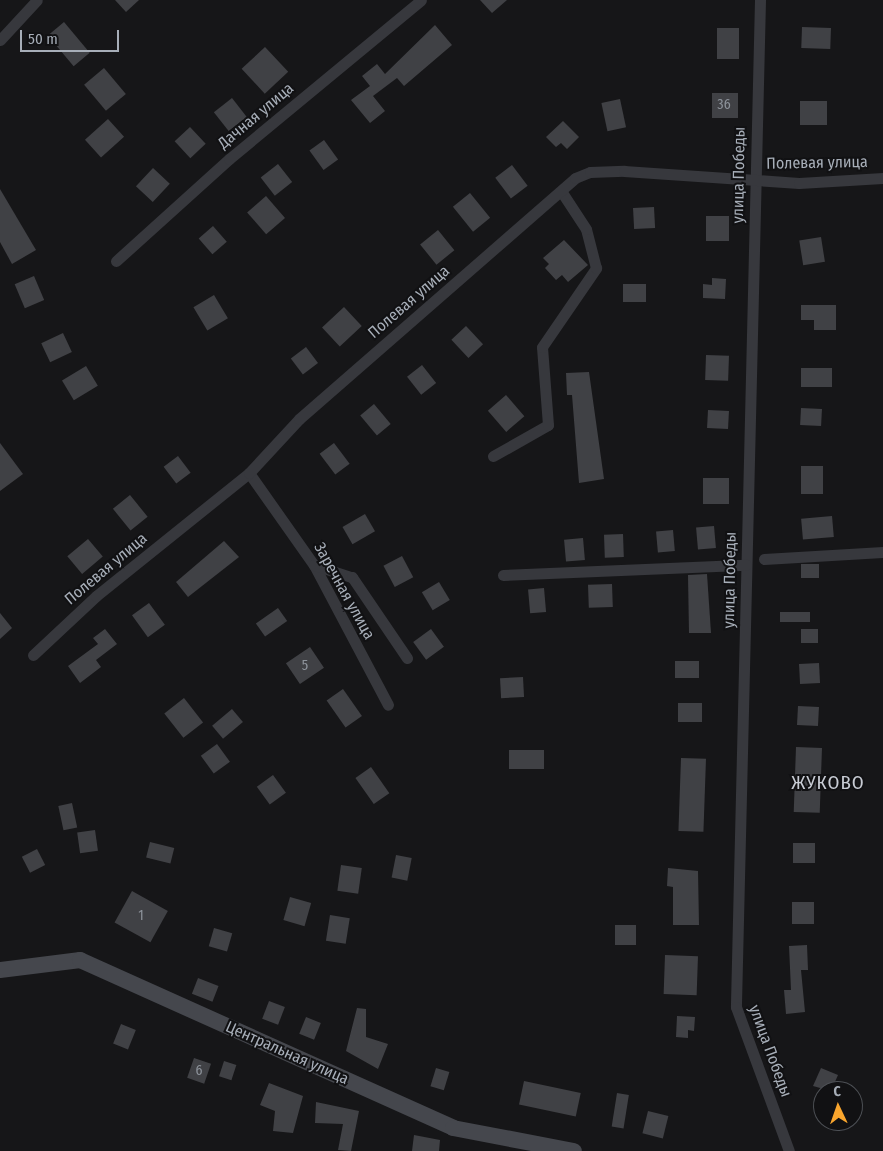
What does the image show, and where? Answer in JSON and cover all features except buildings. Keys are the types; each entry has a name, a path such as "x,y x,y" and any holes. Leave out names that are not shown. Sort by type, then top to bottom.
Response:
{"street":[{"path":"0,40 37,0"},
{"name":"Дачная улица","path":"116,261 229,159 421,0"},
{"name":"улица Победы","path":"760,0 736,1008 789,1151"},
{"name":"Полевая улица","path":"33,655 96,596 249,473 299,419 561,191 590,172 799,183 883,178"},
{"path":"493,456 548,425 542,347 596,268 586,229 561,191"},
{"name":"Заречная улица","path":"249,473 314,565 388,705"},
{"path":"764,559 883,552"},
{"path":"314,565 352,577 407,658"},
{"path":"503,575 746,565"},
{"name":"Центральная улица","path":"1,968 80,960 453,1128 574,1151"}],"district":[{"name":"ЖУКОВО","path":"828,783"}]}
